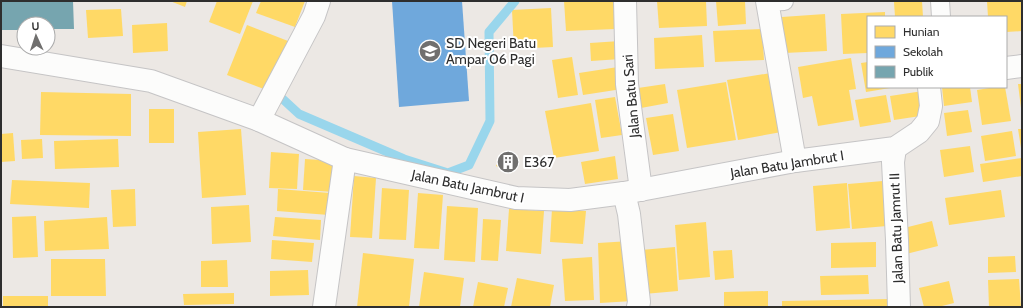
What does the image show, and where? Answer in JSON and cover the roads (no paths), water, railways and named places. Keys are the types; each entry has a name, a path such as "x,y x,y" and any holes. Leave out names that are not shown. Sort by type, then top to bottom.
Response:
{"street":[{"path":"260,120 314,16 319,1"},
{"name":"Jalan Batu Sari","path":"625,1 632,192 630,214 639,302 638,307"},
{"path":"773,1 795,161"},
{"name":"Jalan Batu Jambrut I","path":"1,56 151,82 260,120 345,159 516,198 570,200 632,192 795,161 895,148 919,132 928,121 931,106 929,88"},
{"path":"1007,68 1022,66"},
{"name":"Jalan Batu Jamrut II","path":"895,148 893,162 899,307"},
{"path":"324,307 345,159"}],"lane":[{"path":"940,1 941,16"}],"waterway":[{"path":"274,91 299,114 404,159 448,173 469,165 490,121 489,32 515,1"}],"place":[{"name":"SD Negeri Batu Ampar 06 Pagi","path":"430,51"},
{"name":"E367","path":"508,162"}]}
